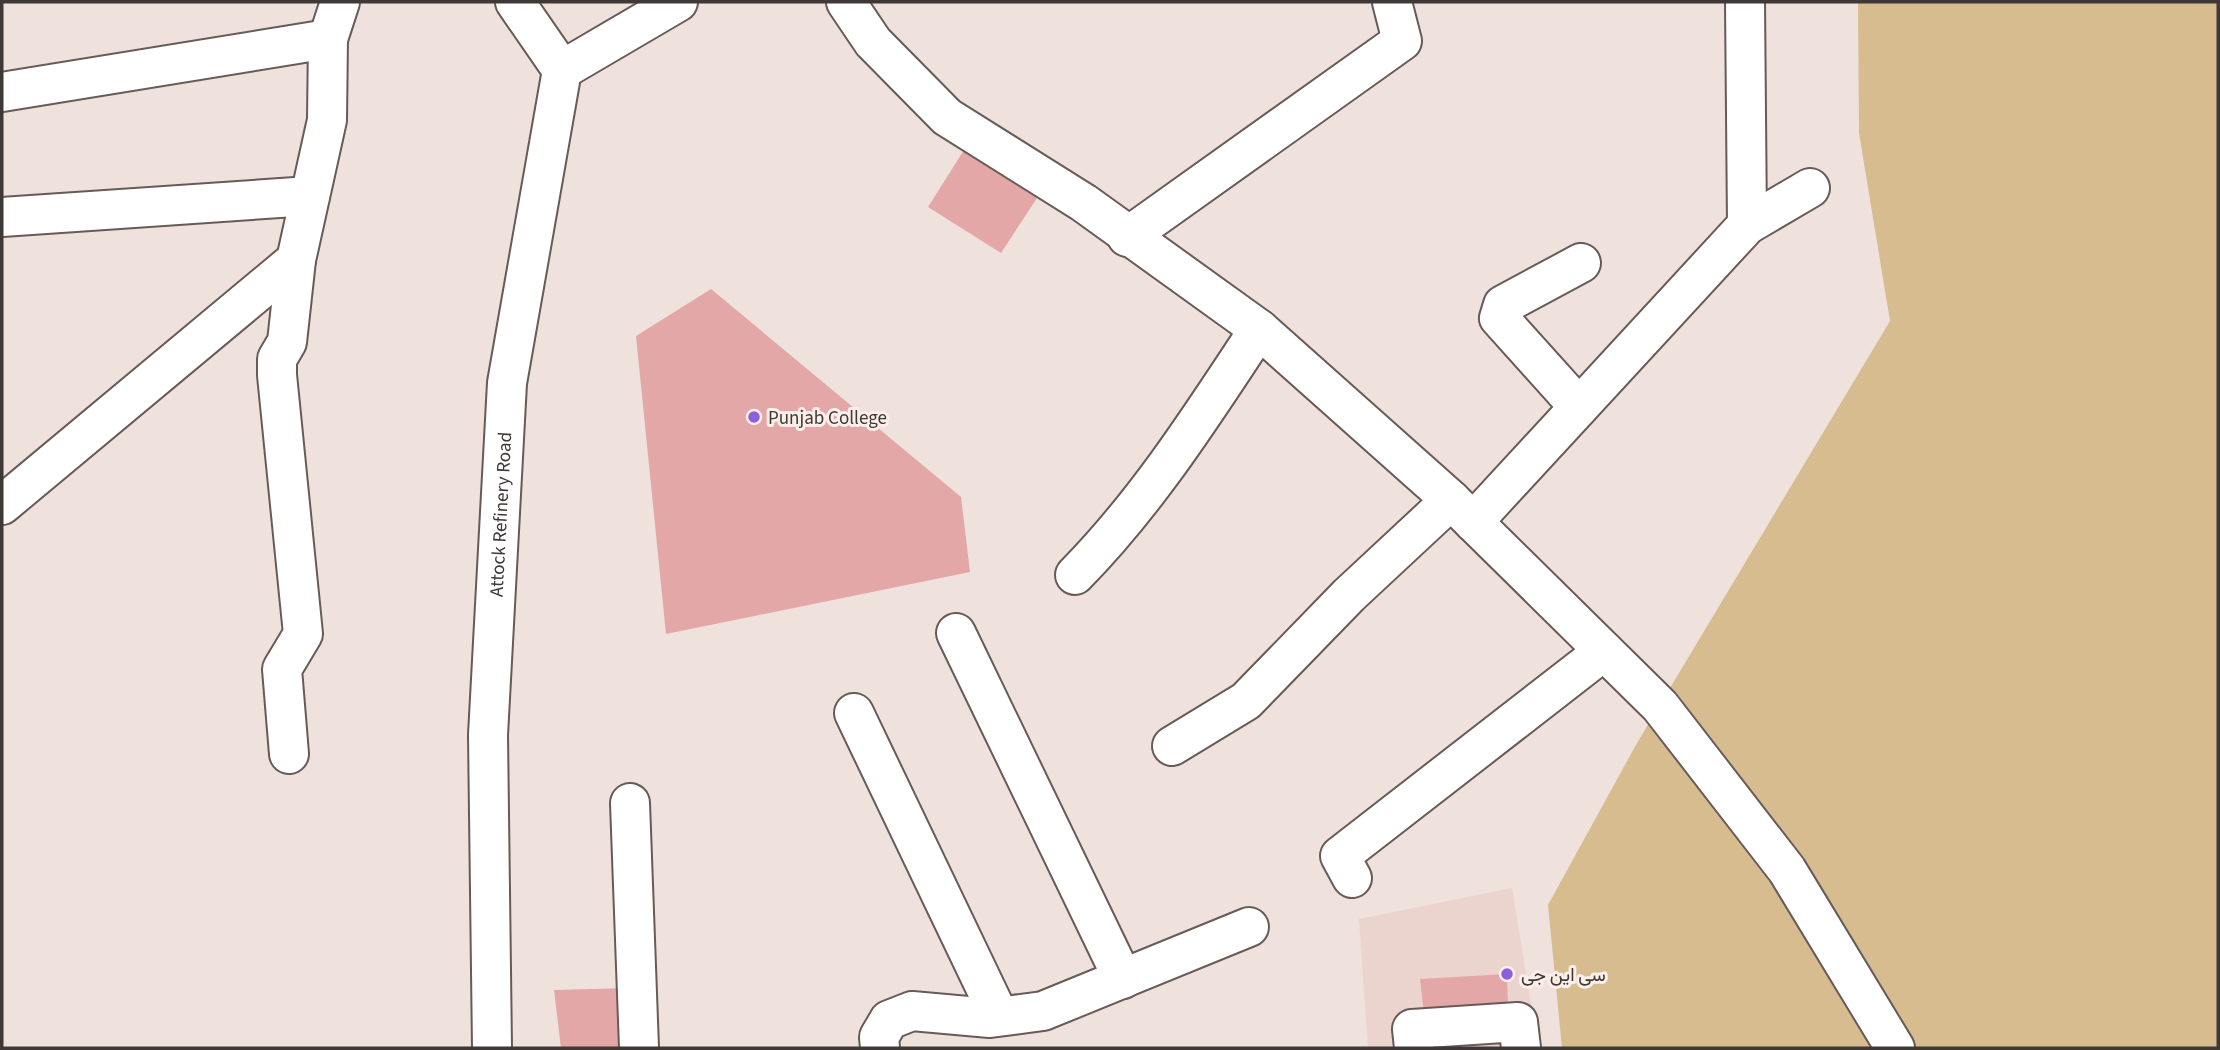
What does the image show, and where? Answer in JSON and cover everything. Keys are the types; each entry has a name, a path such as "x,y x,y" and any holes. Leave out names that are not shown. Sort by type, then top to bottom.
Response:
{"street":[{"path":"289,754 282,669 303,634 276,375 277,359 288,342 296,260 327,120 328,39 340,2"},
{"path":"515,2 562,70 678,2"},
{"path":"846,2 873,42 947,117 1084,203 1127,237 1259,329 1462,511 1660,706 1787,870 1895,1048"},
{"path":"1127,237 1402,41 1392,2"},
{"path":"1745,2 1747,225"},
{"path":"2,92 328,39"},
{"name":"Attock Refinery Road","path":"492,1048 488,735 507,383 562,70"},
{"path":"1172,746 1246,701 1349,595 1462,511 1579,407 1747,225 1810,188"},
{"path":"2,217 310,196"},
{"path":"2,505 296,260"},
{"path":"1579,407 1499,318 1503,305 1581,263"},
{"path":"1075,575 1110,540 1146,492 1205,413 1259,329"},
{"path":"956,634 1123,979"},
{"path":"1352,878 1340,856 1604,651"},
{"path":"853,713 999,1016"},
{"path":"631,803 639,1048"},
{"path":"880,1048 879,1037 889,1020 912,1011 999,1016 1044,1010 1249,927"},
{"path":"1414,1048 1412,1029 1518,1022 1521,1048"}],"shaded area":[{"path":"1858,2 2218,2 2218,1048 1562,1048 1548,905 1637,743 1890,321 1859,133"},
{"path":"1512,888 1538,1048 1368,1048 1359,919"}],"building":[{"path":"964,150 1037,198 1001,253 928,207"},
{"name":"Punjab College","path":"711,289 961,497 970,572 666,634 636,336"},
{"path":"1507,974 1508,1010 1424,1013 1420,979"},
{"path":"629,988 634,1048 561,1048 554,990"}],"place":[{"name":"Punjab College","path":"754,417"},
{"name":"سی این جی","path":"1507,974"}]}
